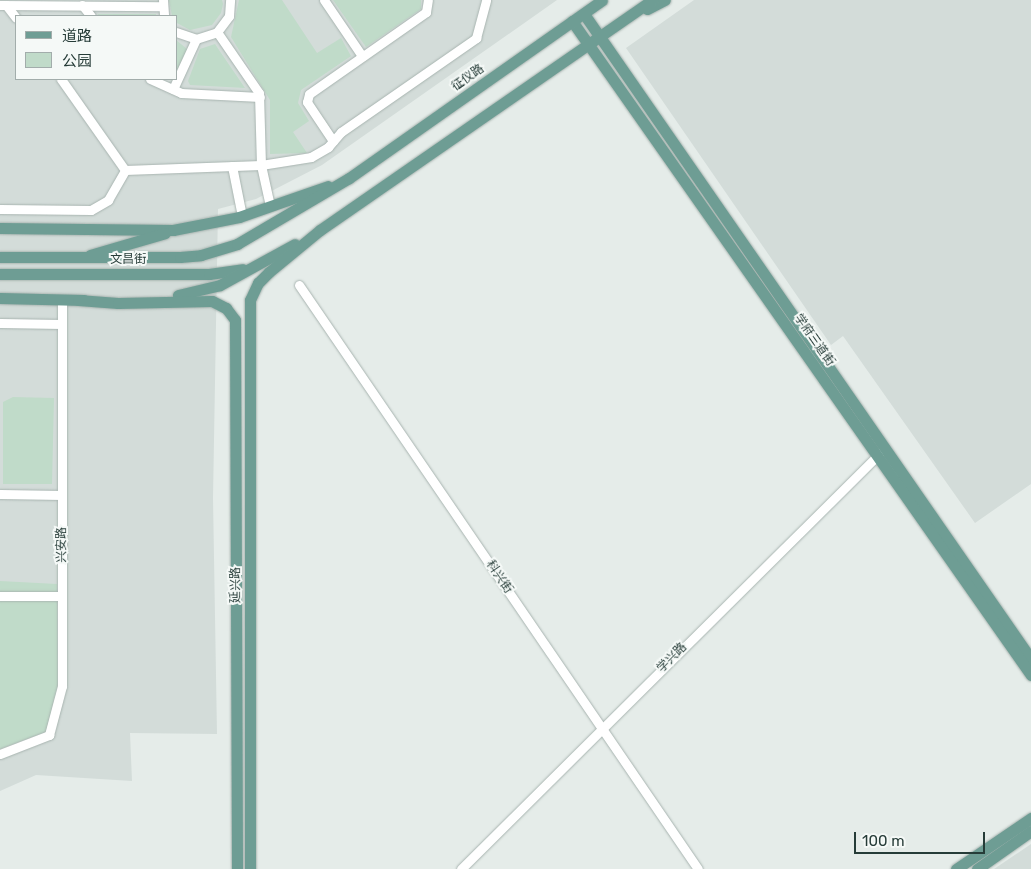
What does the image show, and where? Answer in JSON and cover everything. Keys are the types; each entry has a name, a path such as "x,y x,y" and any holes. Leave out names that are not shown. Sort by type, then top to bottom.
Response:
{"main road":[{"name":"征仪路","path":"349,178 602,0"},
{"path":"623,21 652,0"},
{"path":"2,298 78,300 169,297 202,290 255,266 320,230 598,36 665,0"},
{"name":"学府三道街","path":"584,14 1031,675"},
{"name":"学府三道街","path":"572,21 1031,658"},
{"path":"78,258 172,230 242,216 349,178"},
{"name":"文昌街","path":"0,257 180,257 219,251 262,232 349,178"},
{"path":"0,228 172,230"},
{"name":"延兴路","path":"250,869 250,300 258,283 269,272 320,230"},
{"name":"文昌街","path":"0,274 209,274 255,266"},
{"name":"延兴路","path":"78,300 118,303 212,301 226,308 235,320 237,869"},
{"path":"956,869 1031,818"},
{"path":"977,869 1031,831"}],"street":[{"path":"178,33 196,39 217,32 229,16 230,0"},
{"path":"324,0 362,56"},
{"path":"333,141 307,102 309,94 426,12 428,0"},
{"path":"125,170 261,165 311,157 333,141 341,132 476,38 486,0"},
{"path":"3,5 19,2 82,5 162,3"},
{"path":"3,5 15,17"},
{"path":"82,5 90,15"},
{"path":"217,32 260,98 261,165 270,206"},
{"path":"178,78 196,39"},
{"path":"62,80 125,170"},
{"path":"152,80 181,93 260,98"},
{"path":"173,89 177,80"},
{"path":"232,166 242,216"},
{"path":"0,209 91,210 108,200 125,170"},
{"name":"科兴街","path":"300,285 698,869"},
{"name":"兴安路","path":"0,754 49,736 62,686 62,300"},
{"path":"0,323 62,324"},
{"name":"学兴路","path":"461,869 881,452"},
{"path":"0,494 62,495"},
{"path":"0,596 62,596"}],"shaded area":[{"path":"0,0 557,0 322,165 256,199 218,209 213,498 217,734 130,733 132,781 36,775 0,791"},
{"path":"694,0 1031,0 1031,484 975,523 843,336 831,345 626,48"},
{"path":"1031,844 1031,869 994,869"}],"green space":[{"path":"169,0 222,0 221,13 212,25 190,30 178,24 178,15 172,15"},
{"path":"239,0 282,0 317,53 341,38 351,56 301,90 298,103 309,121 293,132 307,153 270,154 270,100 231,37"},
{"path":"333,0 421,0 421,9 366,47"},
{"path":"156,14 156,15 98,15"},
{"path":"178,42 187,49 178,69"},
{"path":"215,44 245,88 190,85 188,81 200,49"},
{"path":"13,397 54,398 52,484 3,484 3,402"},
{"path":"0,581 57,584 58,684 46,732 0,749"}]}
